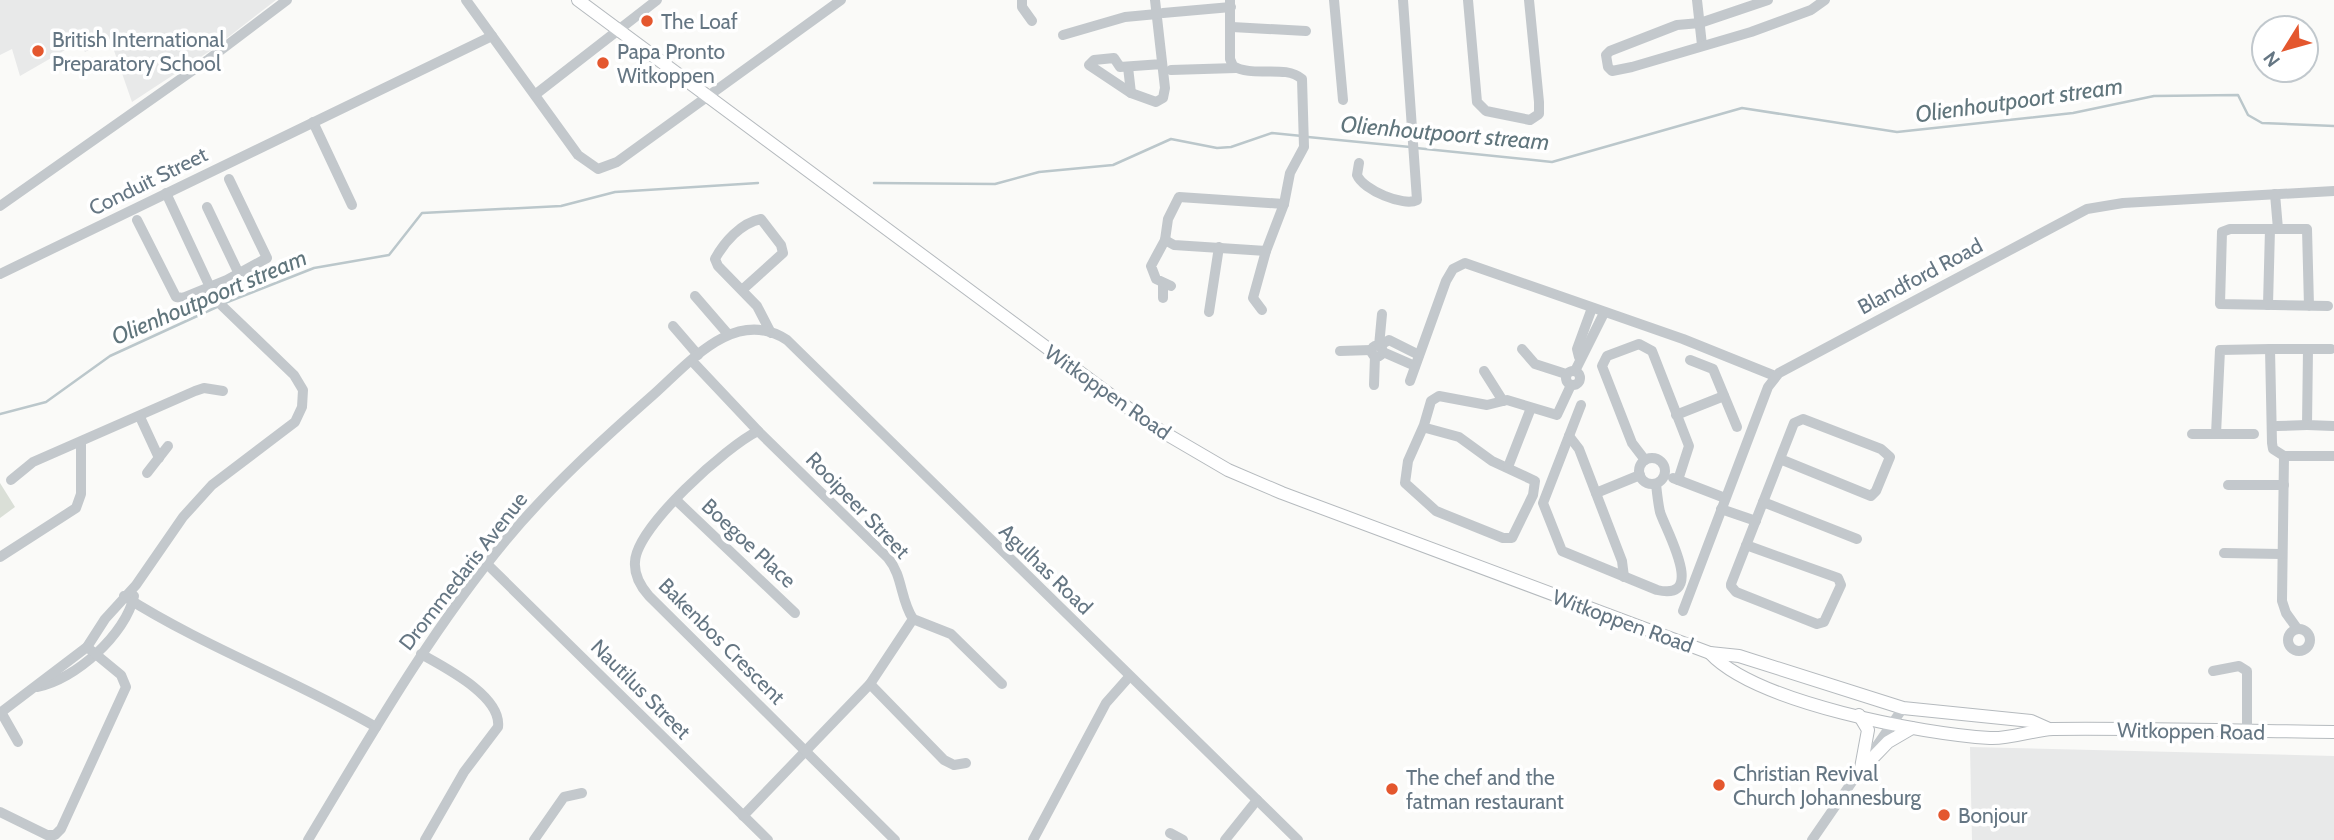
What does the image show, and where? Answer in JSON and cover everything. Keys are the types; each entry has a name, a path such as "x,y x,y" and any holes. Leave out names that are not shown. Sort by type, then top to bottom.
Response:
{"main road":[{"name":"Witkoppen Road","path":"578,0 1151,425 1228,470 1282,493 1710,653 1739,656 1903,708 2031,721 2049,729"},
{"name":"Witkoppen Road","path":"1710,653 1724,666 1763,685 1858,715 1912,728 1994,738 2049,729 2334,732"},
{"path":"1858,715 1868,730 1860,770"},
{"path":"1860,770 1888,742 1912,728"}],"street":[{"path":"0,206 209,59 287,0"},
{"path":"466,0 584,162 594,168 607,168 842,0"},
{"path":"536,94 657,0"},
{"path":"1022,0 1022,7 1032,21"},
{"path":"1156,0 1167,67 1163,98 1152,102 1131,93 1089,64 1094,60 1114,58 1118,67 1167,67 1236,68 1301,77 1304,84 1304,137 1290,173 1284,204 1266,251 1253,298 1254,303 1262,310"},
{"path":"1334,0 1343,100"},
{"path":"1359,163 1357,175 1363,184 1401,201 1414,202 1419,194 1403,0"},
{"path":"1468,0 1477,102 1486,111 1530,120 1539,114 1539,102 1529,0"},
{"path":"1697,0 1702,45"},
{"path":"1768,0 1700,23 1677,25 1610,51 1606,55 1608,67 1612,71 1632,67 1811,10 1825,0"},
{"path":"1063,35 1125,17 1231,4 1230,59 1236,68"},
{"path":"1232,27 1306,31"},
{"name":"Conduit Street","path":"0,274 492,36"},
{"path":"1128,67 1131,93"},
{"path":"313,122 352,205"},
{"path":"137,220 174,295 183,298 239,274 265,261 267,257 229,179"},
{"name":"Blandford Road","path":"1775,376 2087,209 2123,203 2334,191"},
{"path":"36,687 54,682 95,655 111,639 136,585 165,541 212,485 295,422 302,407 303,390 294,375 216,300 166,193"},
{"path":"2268,305 2275,194"},
{"path":"1163,298 1167,285 1156,279 1151,266 1165,240 1168,219 1182,195 1284,204"},
{"path":"207,207 239,274"},
{"path":"695,296 727,334 746,330 768,332 766,319 718,266 715,259 725,241 751,222 761,219 781,245 783,253 742,290"},
{"path":"2309,306 2308,231 2274,229 2222,232 2218,300 2226,305 2268,305 2309,306 2328,306"},
{"path":"1165,240 1174,245 1266,251"},
{"path":"1209,312 1219,247"},
{"path":"1410,381 1450,274 1465,263 1683,339 1775,376 1683,611"},
{"path":"1579,357 1577,349 1592,308"},
{"path":"1424,425 1431,431 1461,438 1492,461 1532,477 1535,484 1517,534 1512,538 1503,538 1436,511 1404,481 1408,461 1431,401 1437,396 1487,405 1503,401 1553,415 1559,414 1571,385 1566,381 1579,357 1590,346 1604,313"},
{"path":"1374,385 1382,314"},
{"name":"Rooipeer Street","path":"673,326 695,358 758,431 887,558 899,573 913,619"},
{"name":"Agulhas Road","path":"768,332 787,340 1297,840"},
{"name":"Drommedaris Avenue","path":"308,840 421,654 488,565 544,499 617,427 695,358 727,334"},
{"path":"1377,351 1389,340 1419,355"},
{"path":"1645,460 1632,443 1602,366 1604,359 1634,345 1649,348 1689,446 1678,480"},
{"path":"2216,434 2218,352 2226,348 2330,349"},
{"path":"1522,349 1535,364 1571,373"},
{"path":"2270,349 2273,449 2284,456 2334,456"},
{"path":"2307,425 2308,349"},
{"path":"1340,351 1377,351 1415,366"},
{"path":"1690,360 1711,366 1737,427"},
{"path":"1484,371 1503,401"},
{"path":"11,480 33,462 202,389 223,391"},
{"path":"1676,415 1724,396"},
{"path":"1581,405 1543,503 1559,547 1565,553 1665,592 1680,583 1683,568 1660,511 1656,484"},
{"path":"1508,467 1531,408"},
{"path":"140,417 159,458"},
{"path":"1746,545 1838,578 1841,585 1826,620 1816,624 1732,589 1746,545 1794,423 1800,418 1881,449 1890,455 1876,491 1871,496 1780,459"},
{"path":"2277,426 2333,426"},
{"name":"Bakenbos Crescent","path":"758,431 736,443 676,500 640,546 635,562 640,583 649,596 895,840"},
{"path":"2192,434 2254,434"},
{"path":"1569,436 1579,449 1622,561 1624,577"},
{"path":"0,557 76,508 81,494 81,443"},
{"path":"147,473 168,446"},
{"path":"2284,456 2281,554 2283,607 2296,627"},
{"path":"1645,460 1659,459 1665,466 1665,475 1656,484"},
{"path":"1645,460 1639,469 1640,475 1647,483 1656,484"},
{"path":"1596,493 1640,475"},
{"path":"1665,475 1725,498"},
{"path":"2228,485 2284,485"},
{"name":"Boegoe Place","path":"676,500 796,613"},
{"path":"1763,502 1857,540"},
{"path":"1721,509 1756,521"},
{"path":"2224,553 2281,554"},
{"name":"Nautilus Street","path":"488,565 768,840"},
{"path":"18,742 0,712 87,647 129,598"},
{"path":"129,598 187,634 376,727"},
{"path":"743,816 870,684 913,619 951,634 1002,684"},
{"path":"0,813 47,835 61,829 127,687 121,675 87,647"},
{"path":"421,654 470,684 496,709 499,721 494,734 464,772 425,840"},
{"path":"2213,671 2239,666 2247,671 2247,731"},
{"path":"1033,840 1106,703 1129,677"},
{"path":"870,684 944,760 954,765 966,763"},
{"path":"1812,840 1903,708"},
{"path":"534,840 564,797 582,793"},
{"path":"1225,840 1257,800"},
{"path":"1170,833 1183,840"}],"shaded area":[{"path":"0,0 276,0 213,49 132,102 110,39 85,52 79,42 20,76 12,49 0,55"},
{"path":"0,483 15,507 0,518"},
{"path":"1970,747 2334,756 2334,840 1972,840"}],"waterway":[{"name":"Olienhoutpoort stream","path":"1416,148 1552,162 1742,108 1897,132 2073,113 2154,96 2238,95 2248,115 2262,123 2334,126"},
{"name":"Olienhoutpoort stream","path":"874,183 995,184 1039,172 1113,165 1171,139 1217,148 1231,147 1272,133 1302,136"},
{"name":"Olienhoutpoort stream","path":"1308,137 1410,147"},
{"name":"Olienhoutpoort stream","path":"225,303 314,268 389,255 422,213 561,206 615,192 758,183"},
{"name":"Olienhoutpoort stream","path":"0,414 46,402 110,356 219,306"}],"place":[{"name":"The Loaf","path":"647,21"},
{"name":"British International Preparatory School","path":"38,51"},
{"name":"Papa Pronto Witkoppen","path":"603,63"},
{"name":"Christian Revival Church Johannesburg","path":"1719,785"},
{"name":"The chef and the fatman restaurant","path":"1392,789"},
{"name":"Bonjour","path":"1944,815"}]}
